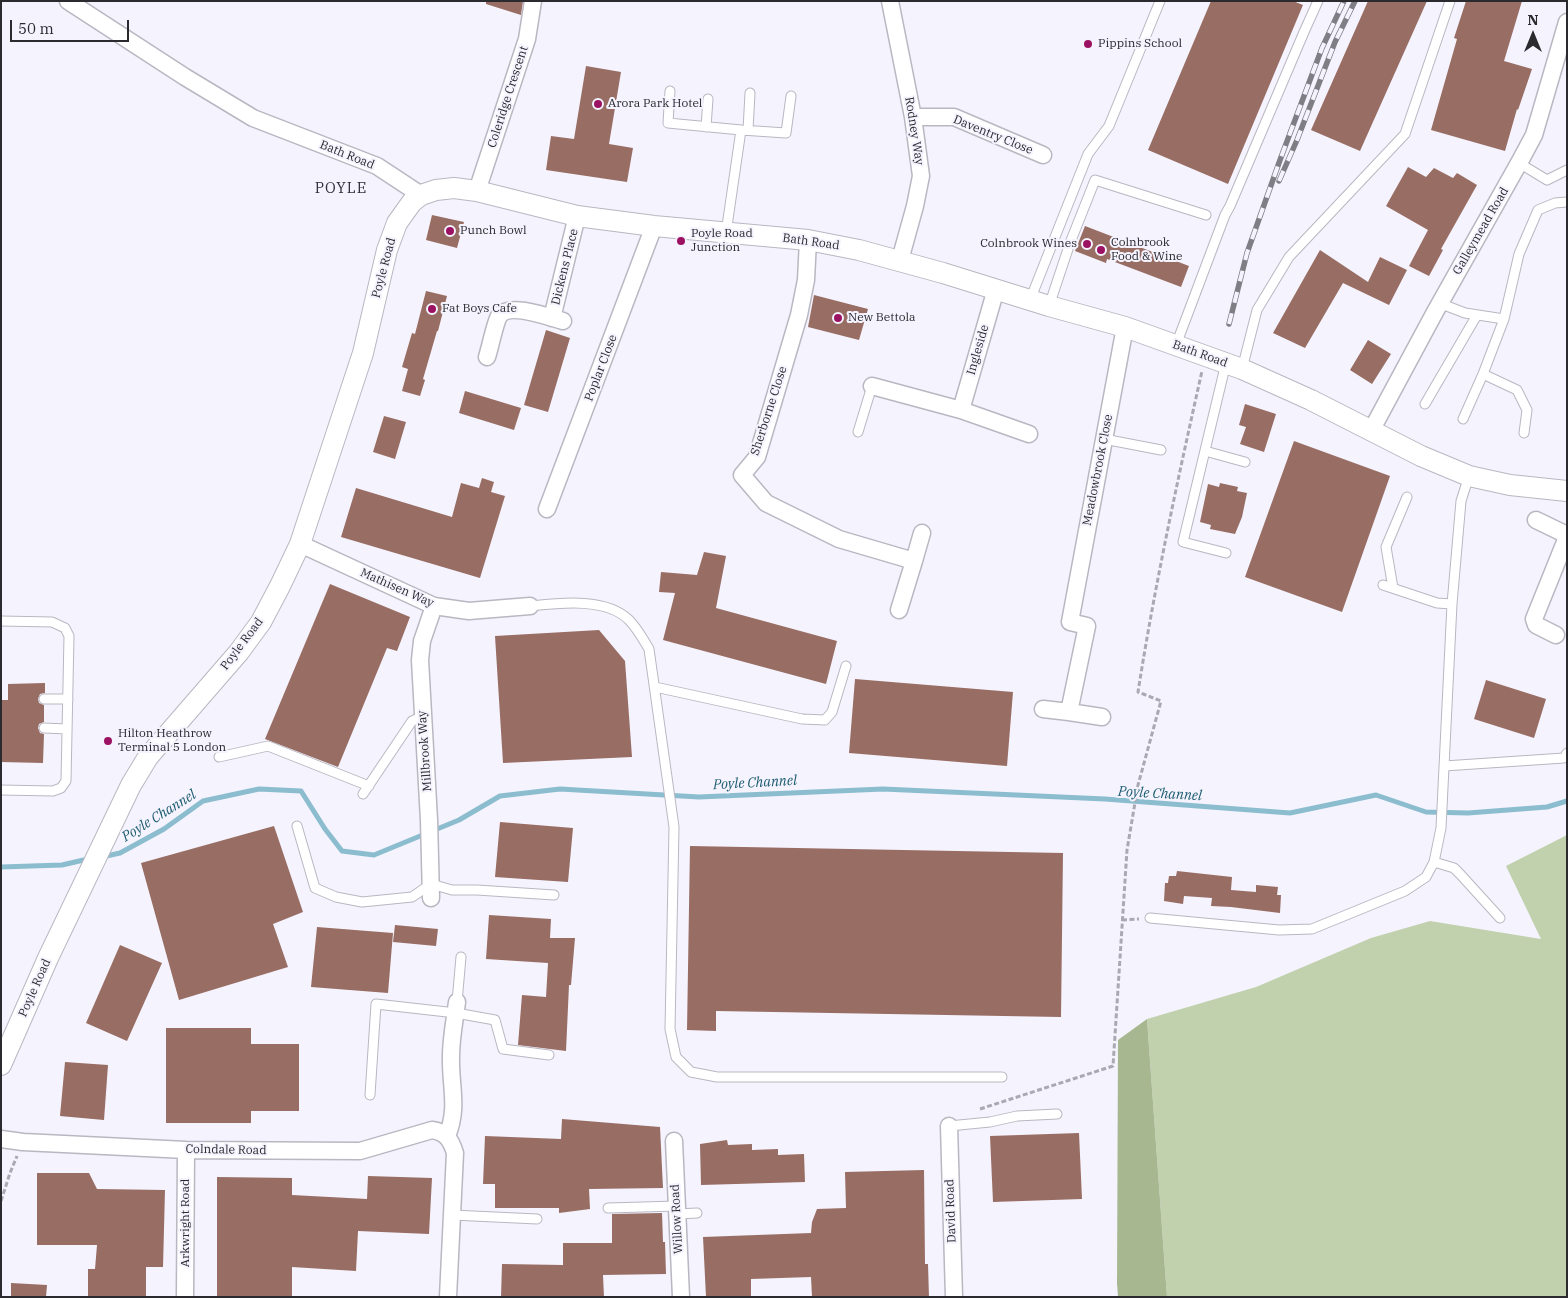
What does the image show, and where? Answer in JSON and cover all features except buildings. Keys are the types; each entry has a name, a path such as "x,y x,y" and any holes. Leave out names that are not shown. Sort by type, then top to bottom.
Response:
{"street":[{"name":"Bath Road","path":"68,1 184,77 253,118 377,166 422,195 436,190 454,188 477,191 577,216 726,234 808,240 900,260 1049,306 1125,327 1234,366 1311,400 1421,456 1469,476 1510,485 1567,491"},
{"name":"Coleridge Crescent","path":"477,191 527,39 533,1"},
{"name":"Rodney Way","path":"890,1 913,116 921,176 916,206 900,260"},
{"name":"Galleymead Road","path":"1371,431 1439,303 1520,163 1534,135 1567,22"},
{"name":"Daventry Close","path":"913,116 954,116 1043,155"},
{"name":"Poyle Road","path":"1,1065 48,958 131,785 148,757 192,704 228,665 260,622 280,586 300,544 363,353 387,250 397,223 412,202 422,195"},
{"name":"Dickens Place","path":"487,357 499,316 505,312 515,309 557,319 577,216"},
{"name":"Poplar Close","path":"547,509 654,226"},
{"name":"Sherborne Close","path":"808,240 806,280 799,315 757,457 742,475 766,503 840,539 914,561"},
{"name":"Ingleside","path":"961,410 996,289"},
{"name":"Meadowbrook Close","path":"1069,712 1087,626 1070,622 1065,612 1104,439 1125,327"},
{"path":"872,386 961,410 1030,434"},
{"path":"1536,520 1567,536 1534,619 1536,625 1556,635"},
{"path":"899,610 922,533"},
{"name":"Mathisen Way","path":"300,544 434,606 469,611 530,606"},
{"name":"Millbrook Way","path":"431,891 420,660 422,641 434,606"},
{"path":"1043,709 1102,717"},
{"path":"448,1297 455,1153 452,1142 447,1136 452,1124 455,1096 450,1054 457,1007"},
{"name":"David Road","path":"949,1126 954,1297"},
{"name":"Colndale Road","path":"1,1139 23,1142 186,1150 360,1150 432,1130 440,1131 447,1136"},
{"name":"Willow Road","path":"674,1141 681,1297"},
{"name":"Arkwright Road","path":"185,1297 186,1150"}],"lane":[{"path":"1030,300 1088,154 1109,126 1160,1"},
{"path":"1176,345 1225,216 1318,1"},
{"path":"1226,553 1183,542 1205,451 1234,366 1257,310 1290,257 1405,134 1450,1"},
{"path":"670,91 668,123 786,133 791,96"},
{"path":"726,234 750,93"},
{"path":"706,127 708,99"},
{"path":"1520,163 1547,180 1567,170"},
{"path":"1049,306 1070,243 1095,180 1206,216"},
{"path":"1463,420 1504,319 1519,254 1538,210 1556,203 1567,202"},
{"path":"1439,303 1477,315 1504,319"},
{"path":"1425,404 1477,315"},
{"path":"1483,374 1517,390 1527,410 1524,433"},
{"path":"858,432 872,386"},
{"path":"1104,439 1161,450"},
{"path":"1205,451 1245,462"},
{"path":"1150,918 1279,930 1312,928 1406,892 1426,877 1434,862 1441,828 1452,604 1462,501 1469,476"},
{"path":"1393,588 1386,547 1407,497"},
{"path":"1383,585 1437,603 1452,604"},
{"path":"530,606 559,603 587,604 610,608 628,618 649,649 674,827 670,1029 676,1057 691,1072 717,1078 1002,1077"},
{"path":"1,621 52,622 65,628 69,636 66,781 61,788 52,791 1,790"},
{"path":"655,687 802,719 825,720 832,712 846,666"},
{"path":"44,699 68,699"},
{"path":"363,794 412,721 423,716"},
{"path":"44,728 67,729"},
{"path":"219,756 268,746 369,786"},
{"path":"1444,766 1564,758 1567,753"},
{"path":"297,826 315,888 336,897 362,902 394,900 431,891 452,890 554,895"},
{"path":"1434,862 1454,868 1500,918"},
{"path":"457,1007 461,957"},
{"path":"370,1095 376,1004 457,1007 496,1020 503,1049 549,1055"},
{"path":"949,1126 990,1122 1016,1116 1057,1114"},
{"path":"608,1208 677,1210 697,1213"},
{"path":"452,1215 537,1218"}],"path":[{"path":"976,1111 1113,1066 1127,850 1138,785 1161,701 1138,692 1169,520 1206,356"},
{"path":"1122,920 1150,918"},
{"path":"1,1201 23,1142"}],"green space":[{"path":"1567,835 1567,1297 1167,1297 1147,1019 1256,987 1371,938 1430,921 1541,939 1506,866"},
{"path":"1147,1019 1167,1297 1118,1297 1118,1040"}],"waterway":[{"name":"Poyle Channel","path":"102,857 120,853 164,829 203,801 259,789 301,791 325,829 342,851 374,855 459,820 500,796 560,789 699,797 883,789 1105,799 1290,813 1376,795 1426,812 1468,813 1547,807 1567,801"},
{"name":"Poyle Channel","path":"1,867 62,865 88,859"}],"railway":[{"path":"1229,324 1247,253 1280,160 1322,48 1344,1"},
{"path":"1279,181 1335,42 1355,1"}],"place":[{"name":"Pippins School","path":"1088,44"},
{"name":"Arora Park Hotel","path":"598,104"},
{"name":"Punch Bowl","path":"450,231"},
{"name":"Poyle Road Junction","path":"681,241"},
{"name":"Colnbrook Wines","path":"1087,244"},
{"name":"Colnbrook Food & Wine","path":"1101,250"},
{"name":"Fat Boys Cafe","path":"432,309"},
{"name":"New Bettola","path":"838,318"},
{"name":"Hilton Heathrow Terminal 5 London","path":"108,741"}],"district":[{"name":"POYLE","path":"341,189"}]}
